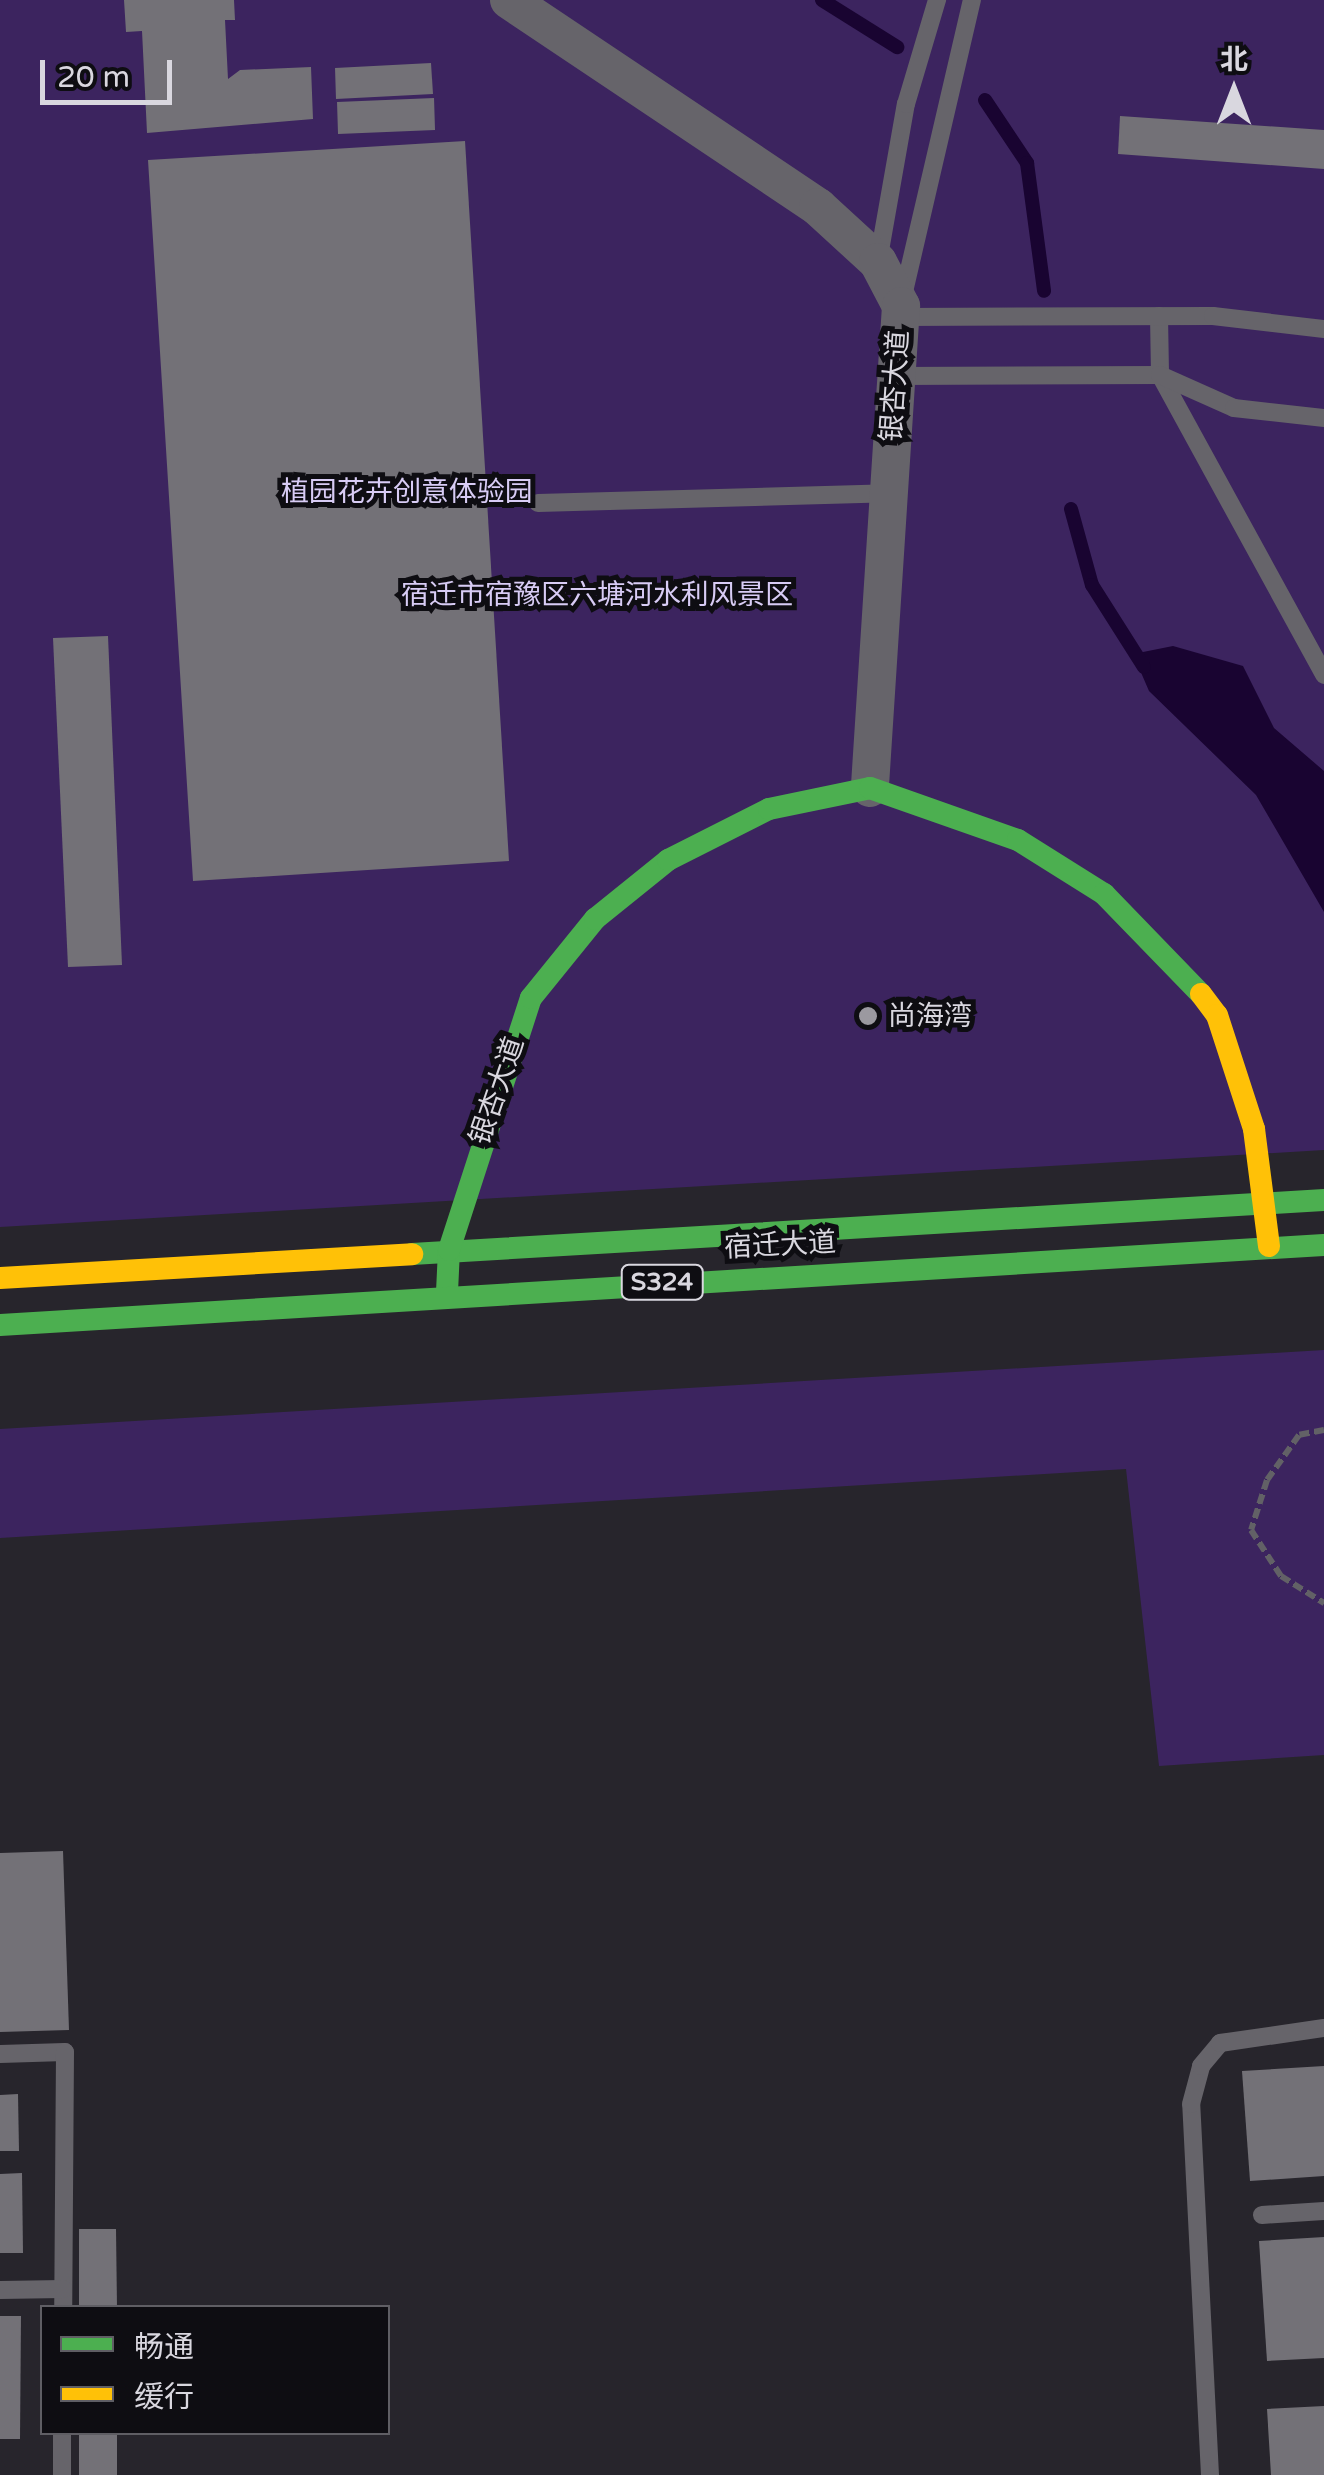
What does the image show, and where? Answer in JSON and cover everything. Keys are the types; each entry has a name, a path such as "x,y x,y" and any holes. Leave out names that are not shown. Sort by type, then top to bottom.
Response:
{"main road":[{"path":"870,788 1018,840 1104,894 1169,953 1217,1015 1254,1129 1269,1248"},
{"name":"银杏大道","path":"447,1294 449,1250 531,998 595,919 668,860 769,810 870,788"},
{"name":"宿迁大道","path":"0,1278 1324,1200"},
{"name":"宿迁大道","path":"0,1326 447,1294 1324,1245"}],"street":[{"name":"银杏大道","path":"509,0 818,207 878,262 901,312 870,788"}],"lane":[{"path":"878,262 906,104 937,0"},
{"path":"972,0 901,312 1159,316 1324,328"},
{"path":"1159,316 1160,375 1324,676"},
{"path":"896,376 1160,375 1234,408 1324,418"},
{"path":"538,503 888,493"},
{"path":"1210,2475 1196,2085 1220,2043 1324,2028"},
{"path":"0,2054 65,2052 63,2298 0,2290"},
{"path":"1262,2215 1324,2211"},
{"path":"62,2435 62,2475"}],"path":[{"path":"1324,1430 1299,1434 1267,1480 1252,1530 1281,1576 1324,1603"}],"green space":[{"name":"宿迁市宿豫区六塘河水利风景区","path":"0,0 1324,0 1324,1150 0,1227"},
{"path":"1324,1350 1324,1755 1159,1766 1126,1469 0,1538 0,1429"}],"shaded area":[{"path":"1173,646 1243,666 1274,728 1324,771 1324,912 1256,795 1149,691 1133,654"}],"building":[{"path":"124,0 234,0 235,20 225,20 228,79 240,70 311,67 313,119 147,133 142,31 126,32"},
{"path":"431,63 433,94 336,99 335,68"},
{"path":"434,98 435,130 338,134 337,102"},
{"path":"1120,116 1324,130 1324,169 1118,154"},
{"path":"465,141 509,861 193,881 148,160"},
{"path":"108,636 122,965 68,967 53,638"},
{"path":"63,1851 69,2030 0,2032 0,1853"},
{"path":"1324,2066 1324,2176 1250,2181 1242,2071"},
{"path":"18,2094 19,2151 0,2151 0,2095"},
{"path":"22,2173 23,2253 0,2253 0,2174"},
{"path":"79,2229 116,2229 117,2305 79,2305"},
{"path":"1324,2237 1324,2358 1267,2361 1259,2241"},
{"path":"0,2316 21,2316 20,2439 0,2439"},
{"path":"1324,2406 1324,2475 1271,2475 1267,2409"},
{"path":"79,2435 117,2435 117,2475 79,2475"}],"waterway":[{"path":"822,0 897,47"},
{"path":"985,100 1027,163 1044,291"},
{"path":"1071,509 1092,585 1144,667"}],"traffic: fast":[{"path":"447,1292 449,1250 531,998 595,919 668,860 769,809 870,788 1018,840 1104,894 1201,994"},
{"path":"412,1254 1324,1200"},
{"path":"0,1325 1324,1245"}],"traffic: slow":[{"path":"1201,994 1217,1015 1254,1129 1269,1246"},
{"path":"0,1278 412,1254"}],"place":[{"name":"尚海湾","path":"868,1016"}],"park label":[{"name":"植园花卉创意体验园","path":"407,492"}]}
